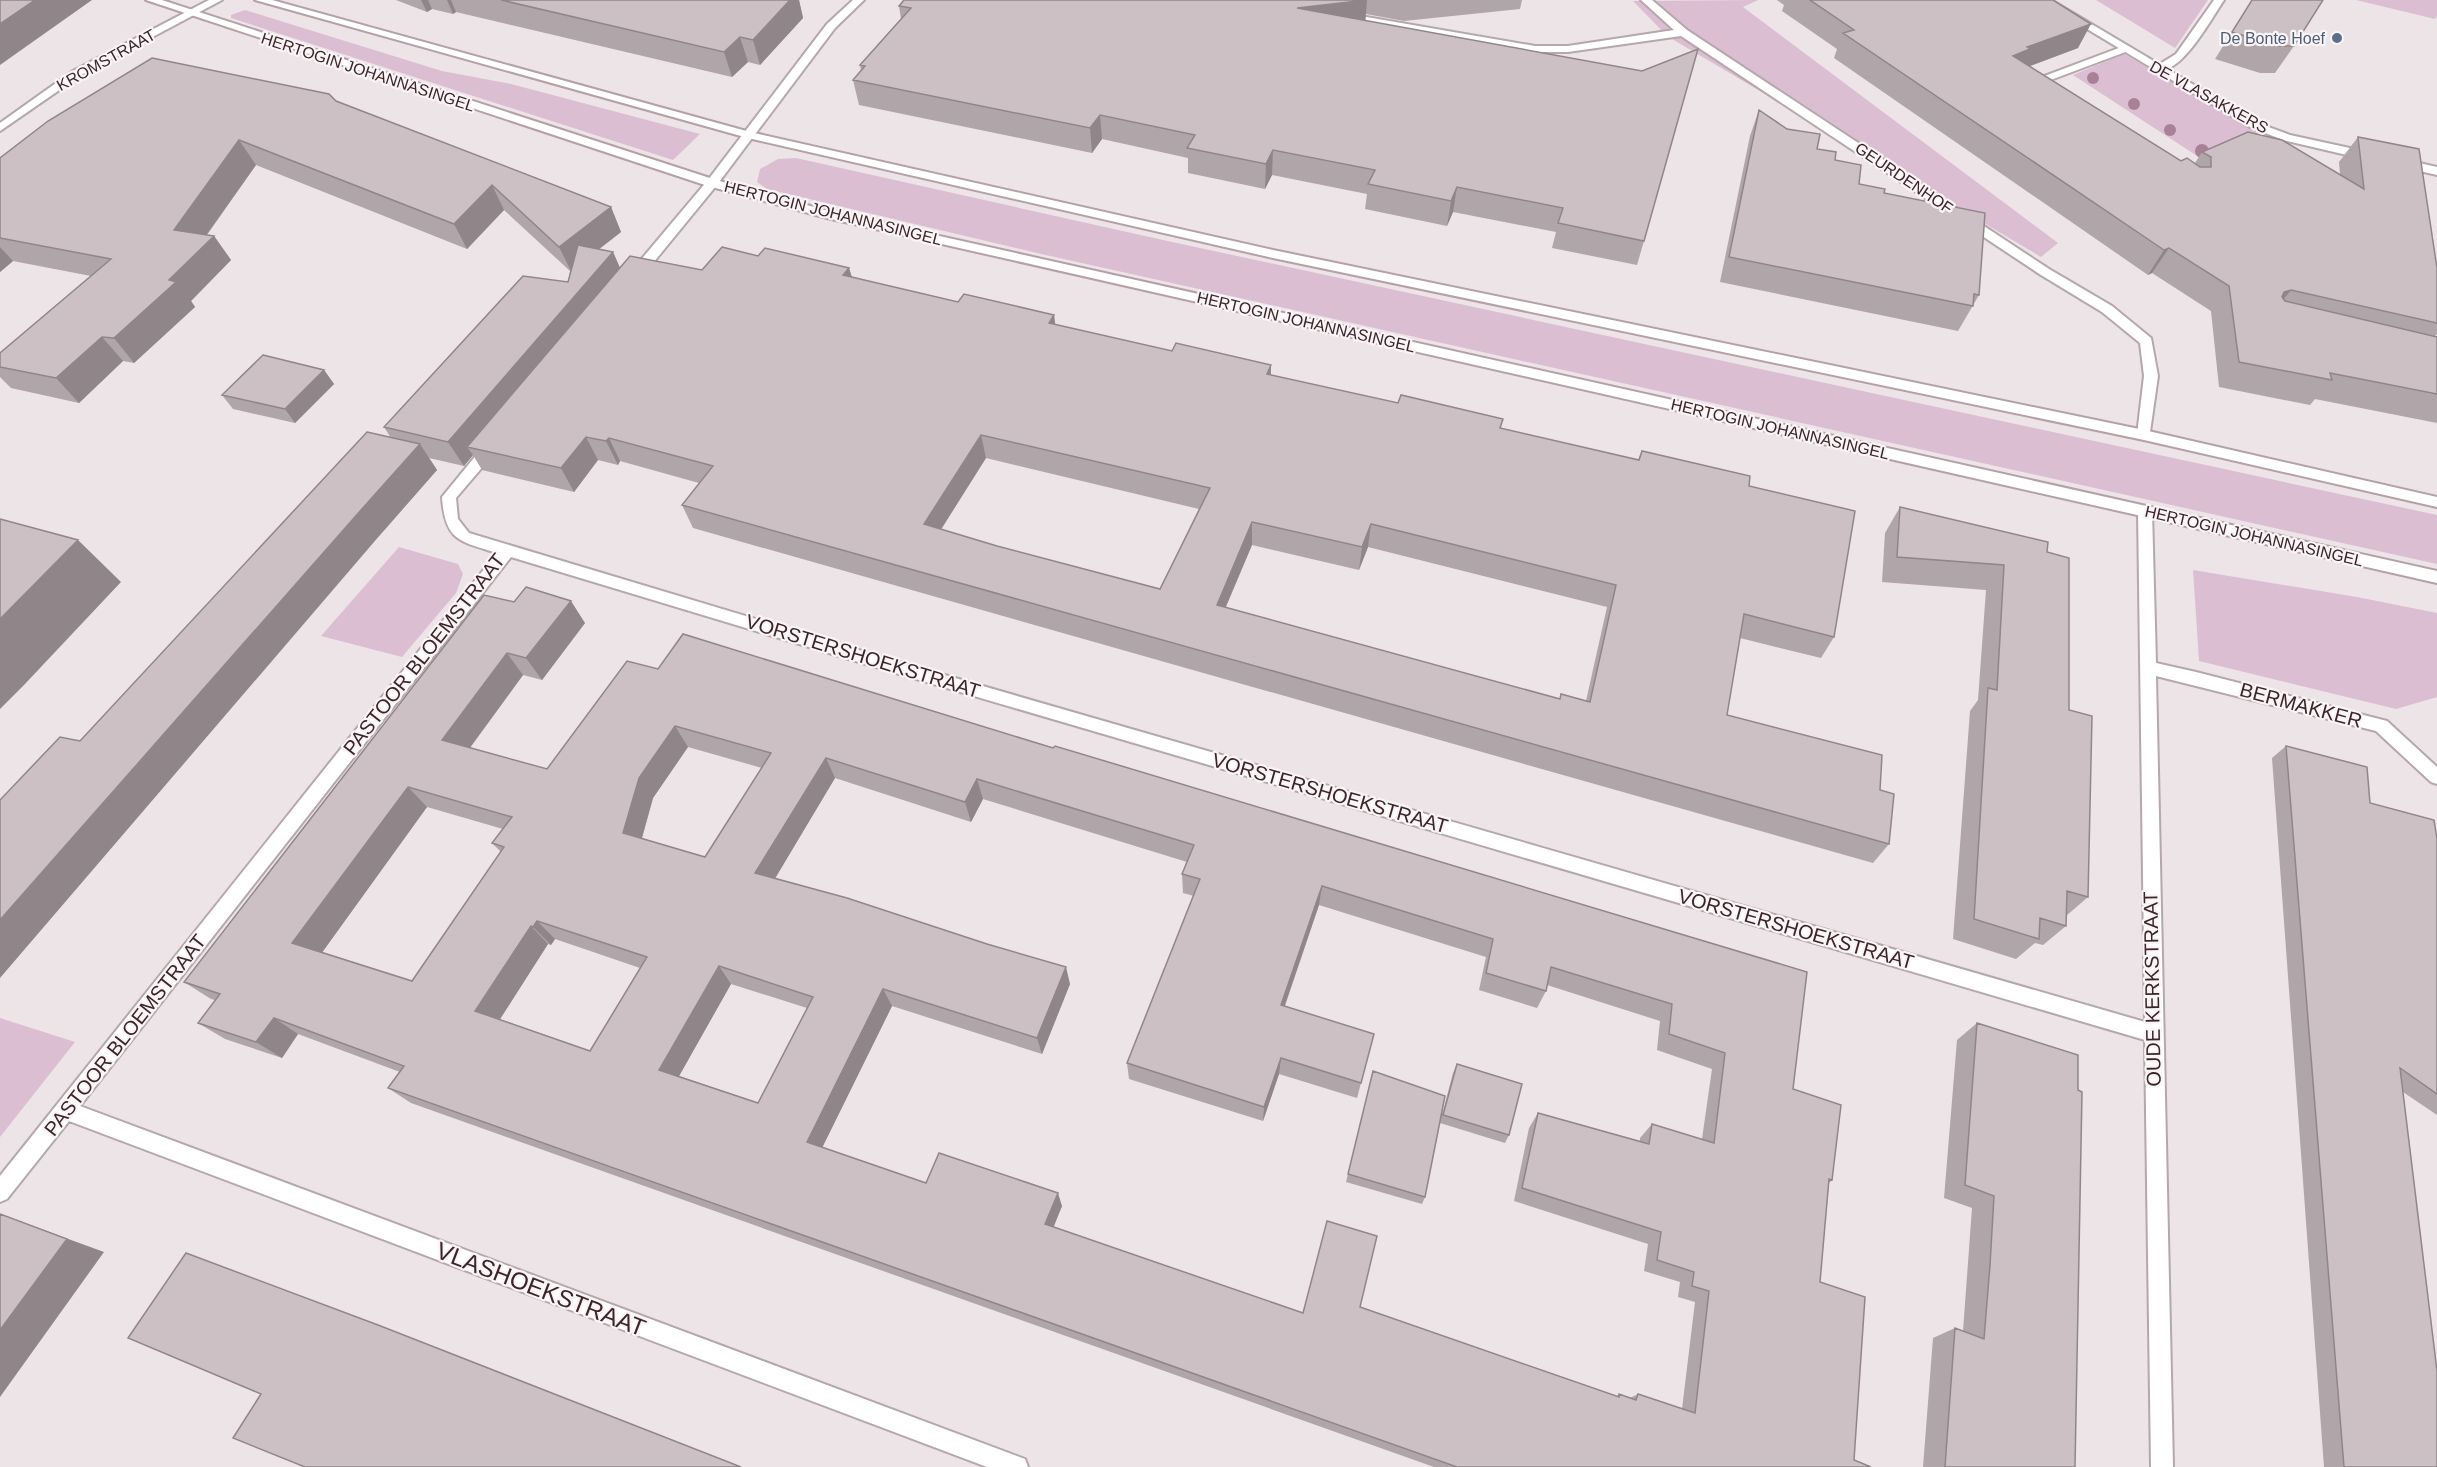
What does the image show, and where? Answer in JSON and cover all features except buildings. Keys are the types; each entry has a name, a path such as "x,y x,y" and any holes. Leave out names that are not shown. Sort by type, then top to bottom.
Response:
{"street":[{"name":"HERTOGIN JOHANNASINGEL","path":"150,0 712,183 843,218 2437,577"},
{"name":"KROMSTRAAT","path":"0,128 77,73 217,0"},
{"name":"HERTOGIN JOHANNASINGEL","path":"260,0 748,135 1273,254 2144,435 2437,502"},
{"path":"622,290 712,183 831,26 859,0"},
{"name":"GEURDENHOF","path":"1646,0 1683,32 2045,272 2107,309 2146,341 2151,376 2144,435"},
{"name":"DE VLASAKKERS","path":"2044,0 2254,125 2287,138 2437,171"},
{"path":"2159,69 2180,56 2219,0"},
{"path":"1336,14 1535,49 1568,49 1683,32"},
{"path":"2051,96 2032,83 2124,49"},
{"name":"PASTOOR BLOEMSTRAAT","path":"0,1192 508,550 464,537 451,520 448,497 503,433"},
{"name":"OUDE KERKSTRAAT","path":"2145,511 2152,1033 2162,1467"},
{"name":"VORSTERSHOEKSTRAAT","path":"508,550 872,660 2152,1033"},
{"name":"BERMAKKER","path":"2147,668 2196,678 2381,726 2437,777"},
{"name":"VLASHOEKSTRAAT","path":"66,1110 1017,1467"}],"shaded area":[{"path":"1758,0 1743,7 2058,243 2041,257 1667,36 1633,1"},
{"path":"2096,0 2208,0 2175,48"},
{"path":"2356,0 2437,0 2437,16 2435,19"},
{"path":"245,10 442,71 511,84 700,134 673,160 231,18 231,15"},
{"path":"2124,54 2268,138 2211,165 2073,75"},
{"path":"796,158 1163,240 2437,515 2437,564 1050,256 767,189 757,182 760,169 778,159"},
{"path":"399,547 458,564 463,574 456,593 402,657 321,636"},
{"path":"2193,570 2357,597 2437,613 2437,697 2396,709 2199,661"},
{"path":"0,1018 75,1042 0,1137"}],"place":[{"name":"De Bonte Hoef","path":"2337,38"}]}
